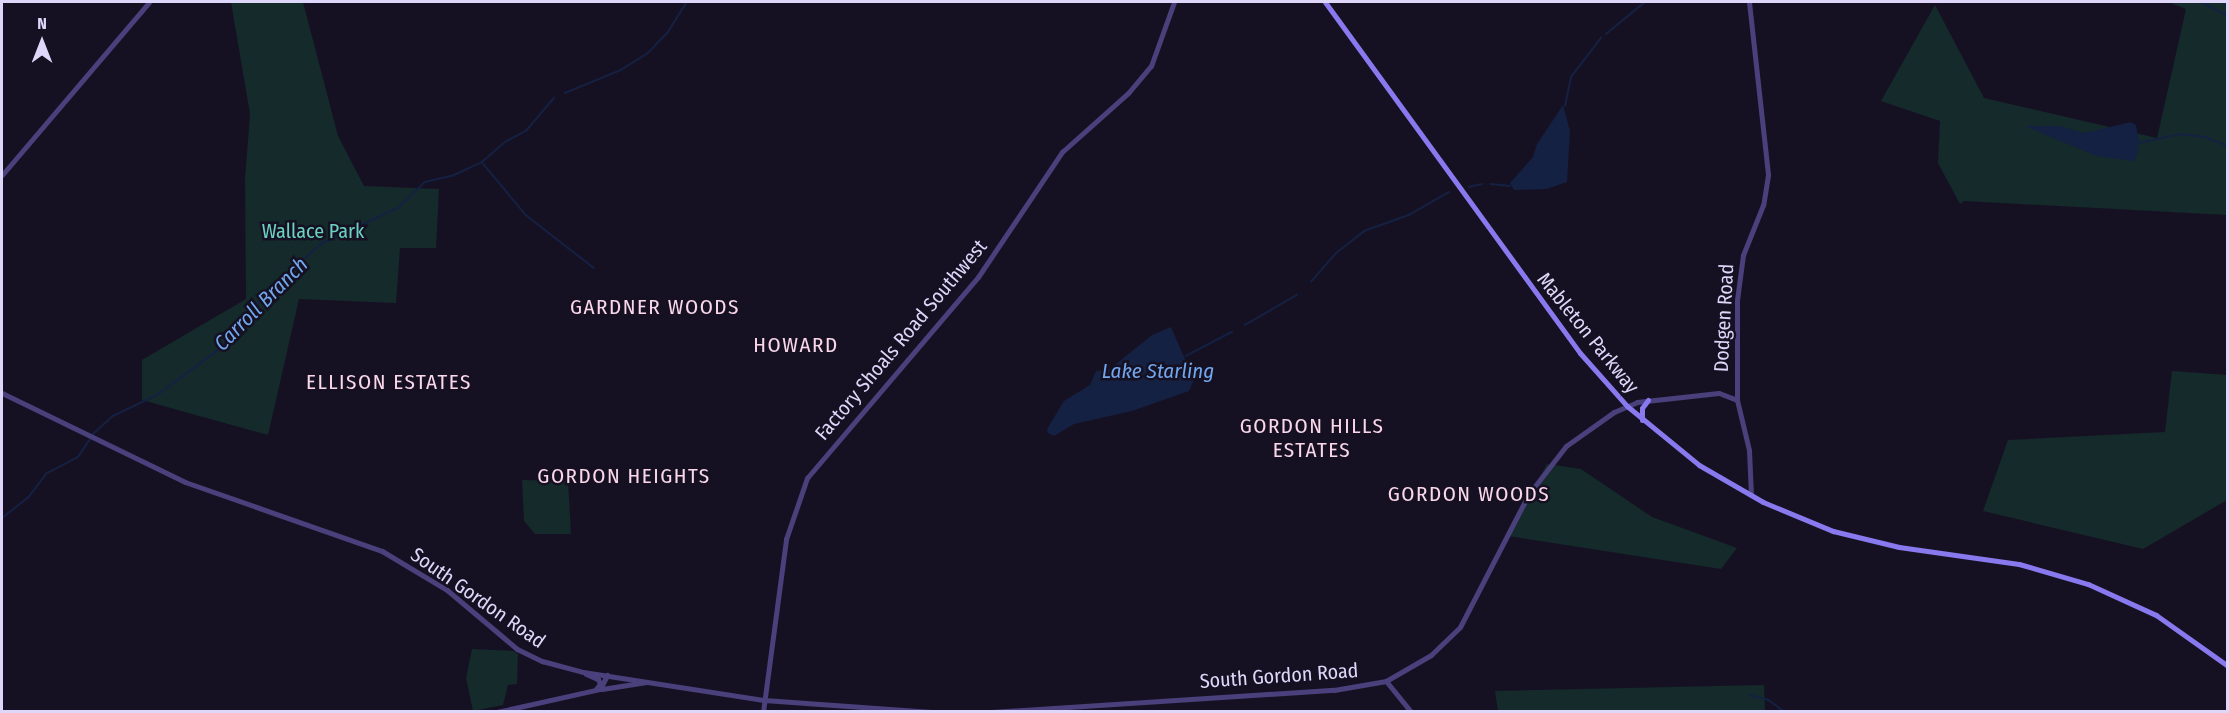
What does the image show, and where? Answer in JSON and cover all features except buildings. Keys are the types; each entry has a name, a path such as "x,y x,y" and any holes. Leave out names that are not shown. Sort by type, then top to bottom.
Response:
{"main road":[{"name":"Mableton Parkway","path":"1325,2 1551,315 1627,406 1699,465 1750,495 1833,531 1883,544 2019,564 2088,584 2156,615 2228,666"},
{"path":"1642,420 1642,408 1648,400"}],"street":[{"path":"2,175 149,2"},
{"name":"Factory Shoals Road Southwest","path":"763,711 786,539 807,478 978,277 1062,152 1129,92 1151,66 1174,2"},
{"name":"Dodgen Road","path":"1749,2 1768,175 1766,195 1745,247 1738,282 1737,400 1749,450 1750,495"},
{"name":"South Gordon Road","path":"2,393 185,482 382,551 464,602 516,649 542,661 583,672 655,681 764,700 932,711"},
{"name":"South Gordon Road","path":"992,711 1334,690 1386,681 1431,656 1460,627 1528,495 1556,454 1627,406 1648,400 1719,393 1737,400"},
{"path":"583,672 600,682 594,690"},
{"path":"497,711 603,688 607,675"},
{"path":"594,690 655,681"},
{"path":"1386,681 1411,711"}],"green space":[{"name":"Wallace Park","path":"231,2 303,2 338,136 364,186 439,189 436,248 400,248 396,303 299,299 268,435 142,400 142,360 246,299 245,179 250,114"},
{"path":"2168,2 2227,2 2227,215 1964,201 1960,204 1938,163 1940,121 1881,101 1935,5 1984,98 2157,138 2186,9"},
{"path":"2172,371 2227,375 2227,500 2143,549 1983,511 2008,440 2165,432"},
{"path":"1547,464 1581,469 1652,517 1737,548 1721,569 1508,536"},
{"path":"522,480 568,481 571,534 535,534 524,521"},
{"path":"472,649 513,651 518,654 517,684 508,685 503,705 473,711 466,678"},
{"path":"1764,685 1765,712 1498,711 1495,691"}],"water":[{"path":"1563,105 1570,131 1567,182 1547,189 1514,190 1510,183 1533,157 1537,144"},
{"path":"2131,122 2136,125 2139,142 2137,156 2133,161 2096,156 2025,126 2060,126 2084,133"},
{"name":"Lake Starling","path":"1171,327 1194,380 1189,391 1132,411 1074,424 1054,436 1048,433 1047,429 1064,401 1090,385 1096,371 1110,369 1152,335"}],"waterway":[{"path":"565,93 621,70 647,54 668,32 687,2"},
{"path":"1606,34 1645,2"},
{"path":"2201,2 2228,16"},
{"path":"1565,106 1571,77 1601,38"},
{"name":"Carroll Branch","path":"93,434 113,416 157,395 221,348 267,292 321,244 398,208 425,182 452,176 482,162 505,142 526,131 554,98"},
{"path":"2139,143 2181,134 2205,137 2228,146"},
{"path":"482,162 526,215 594,268"},
{"path":"1469,187 1482,184"},
{"path":"1491,184 1510,186"},
{"path":"1311,282 1335,254 1364,231 1409,215 1449,192"},
{"path":"1245,325 1297,295"},
{"path":"1186,356 1232,332"},
{"name":"Carroll Branch","path":"2,518 28,498 46,474 78,457 91,438"},
{"path":"1750,695 1769,700 1785,712"}],"district":[{"name":"GARDNER WOODS","path":"655,307"},
{"name":"HOWARD","path":"796,345"},
{"name":"ELLISON ESTATES","path":"389,382"},
{"name":"GORDON HILLS ESTATES","path":"1312,438"},
{"name":"GORDON HEIGHTS","path":"624,476"},
{"name":"GORDON WOODS","path":"1469,494"}]}
